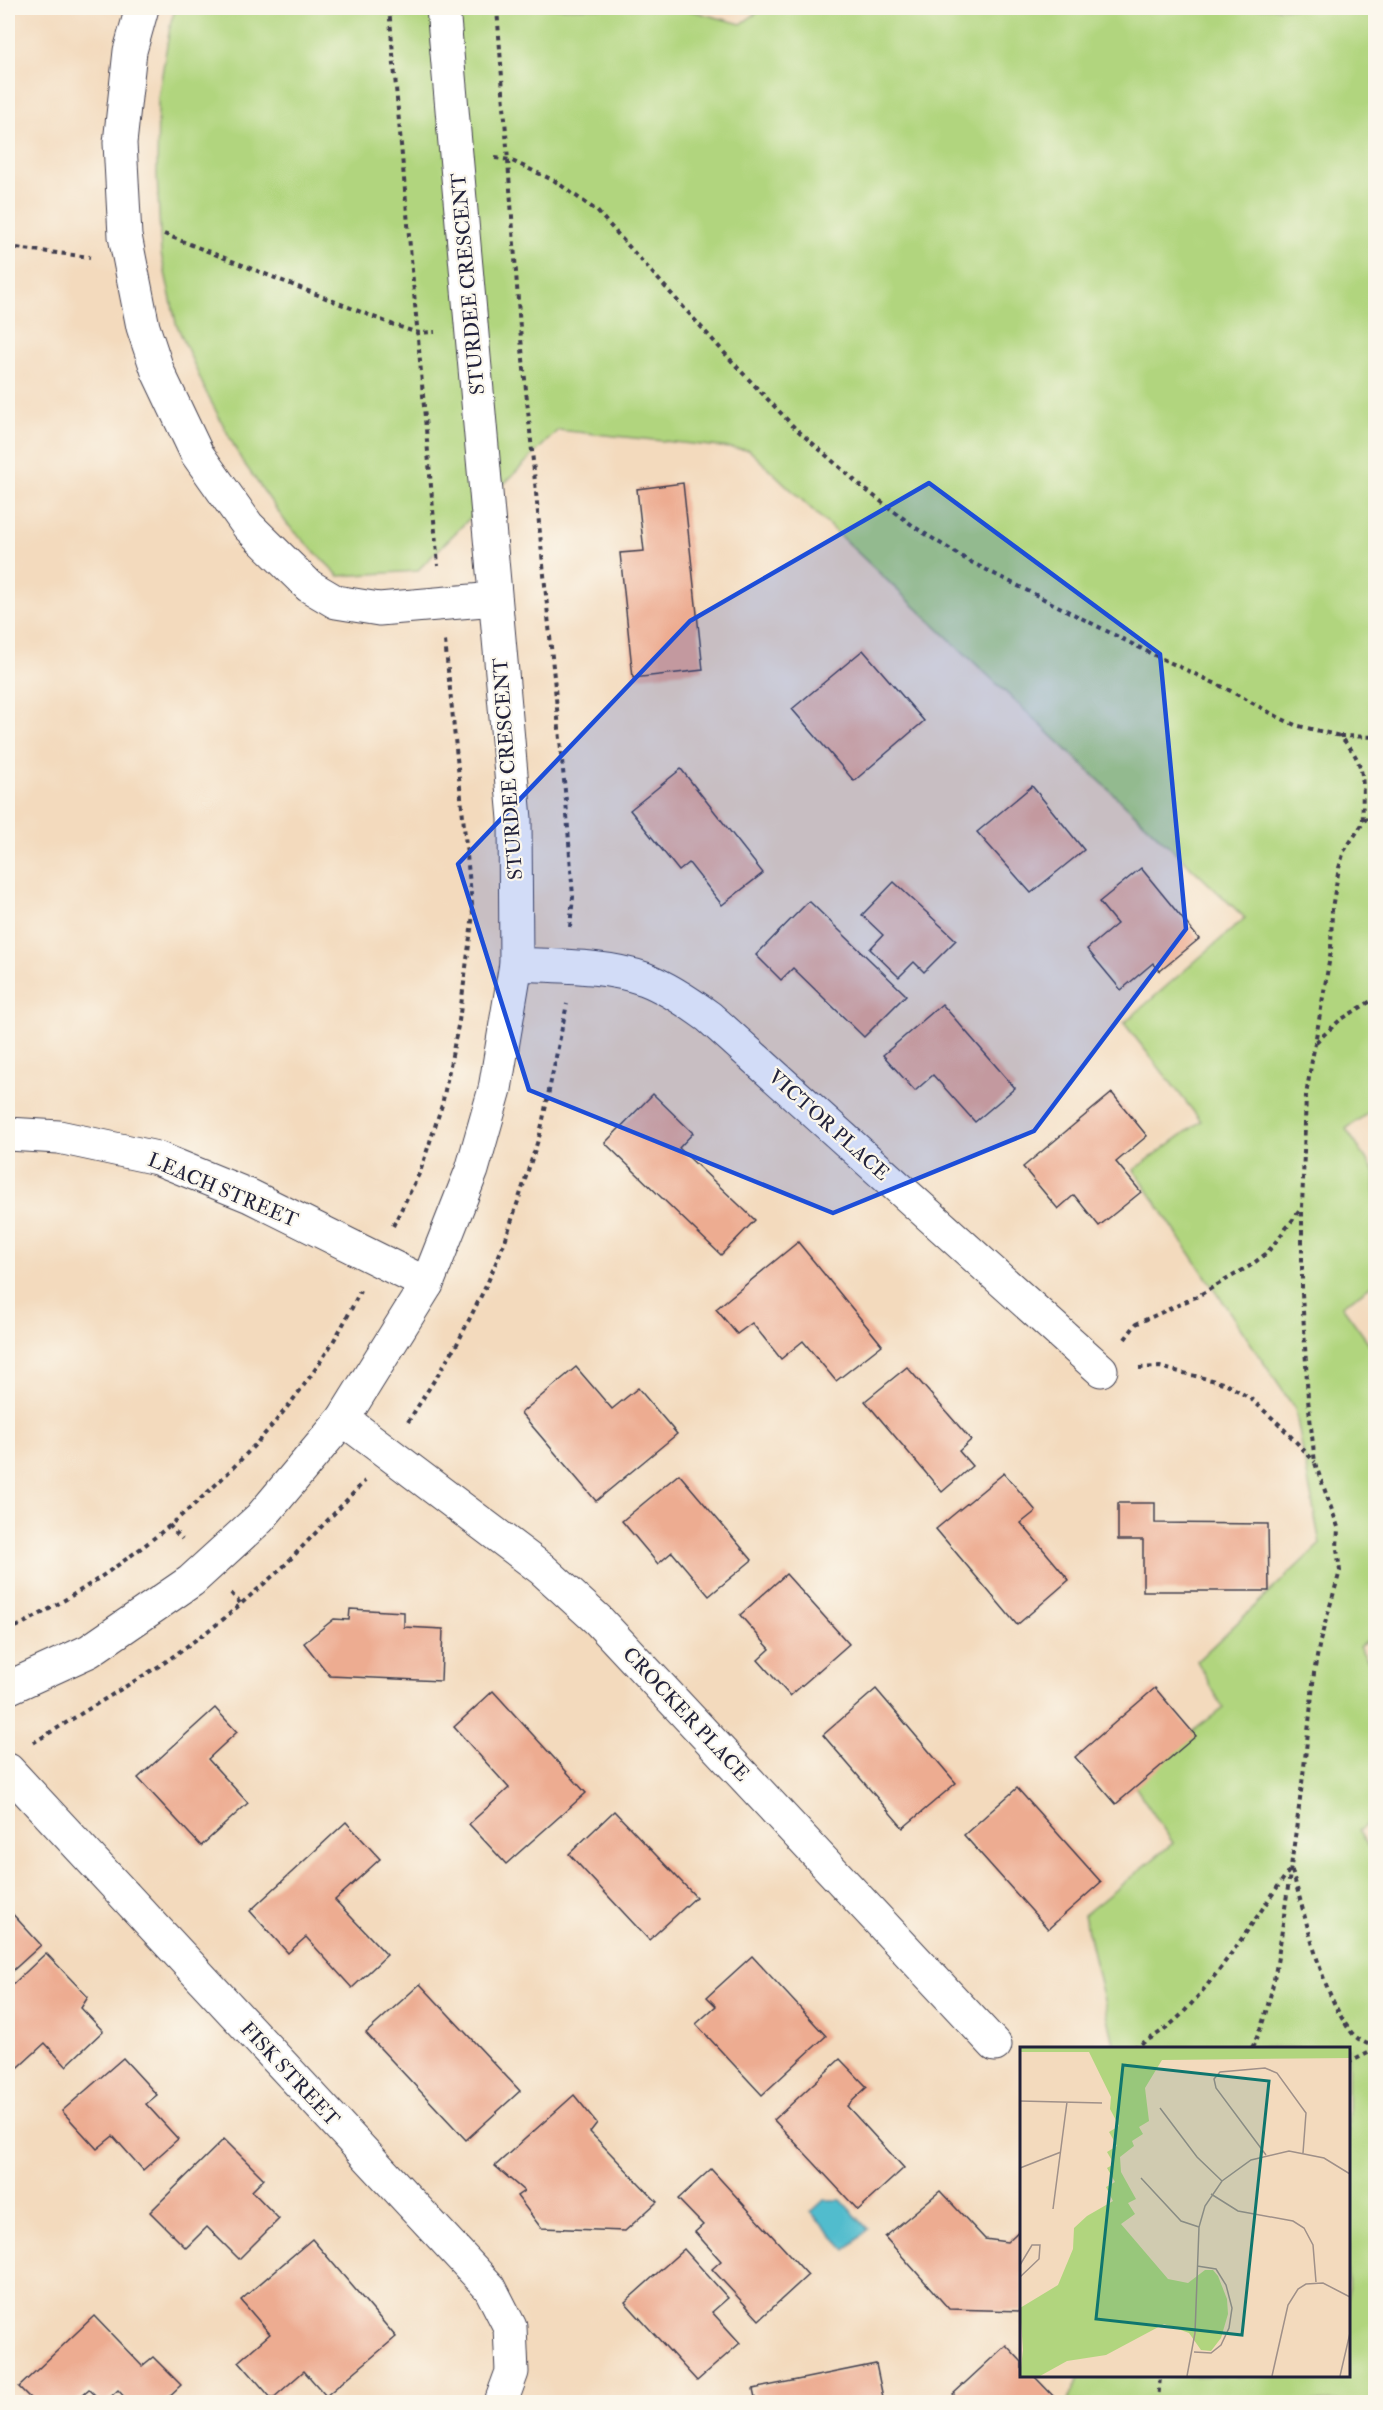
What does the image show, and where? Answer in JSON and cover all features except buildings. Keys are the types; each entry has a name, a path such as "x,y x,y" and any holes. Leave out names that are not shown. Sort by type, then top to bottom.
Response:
{"street":[{"path":"142,8 130,51 120,143 124,236 143,327 158,372 197,454 248,526 309,586 336,603 379,609 495,599"},
{"name":"STURDEE CRESCENT","path":"8,1688 90,1651 191,1581 260,1518 343,1419 427,1284 472,1170 495,1089 516,964 515,819 443,8"},
{"name":"VICTOR PLACE","path":"516,964 598,970 645,979 688,1002 709,1017 1101,1370"},
{"name":"LEACH STREET","path":"8,1134 59,1137 157,1158 250,1197 427,1284"},
{"name":"CROCKER PLACE","path":"343,1419 542,1569 598,1620 996,2045"},
{"name":"FISK STREET","path":"8,1770 490,2288 510,2327 512,2372 501,2403"}],"path":[{"path":"8,1631 118,1566 190,1507 252,1447 282,1414 333,1344 420,1172 442,1105 459,1021 473,914 442,604 389,8"},
{"path":"30,1744 41,1740 164,1663 220,1622 280,1569 366,1480 407,1423 457,1344 487,1284 505,1241 540,1134 567,1001 573,897 566,801 520,328 510,160 497,8"},
{"path":"510,160 555,181 597,211 738,369 794,427 862,487 916,528 967,560 1295,725 1340,736 1376,737"},
{"path":"8,247 108,259 124,236 146,227 418,333"},
{"path":"1340,736 1354,750 1361,770 1365,790 1363,820"},
{"path":"1253,2047 1271,1995 1277,1968 1314,1673 1320,1641 1340,1571 1337,1549 1338,1527 1315,1462 1308,1399 1302,1293 1306,1095 1331,951 1332,908 1339,868 1344,851 1376,804"},
{"path":"1314,1043 1340,1020 1376,998"},
{"path":"1101,1370 1136,1324 1198,1296 1250,1266 1267,1253 1302,1208"},
{"path":"1101,1370 1160,1367 1227,1383 1251,1399 1279,1424 1315,1462"},
{"path":"1291,1867 1324,1978 1343,2020 1353,2034 1365,2044 1376,2048"},
{"path":"1137,2047 1156,2036 1182,2014 1211,1978 1291,1867"},
{"path":"1350,2062 1376,2048"},
{"path":"1158,2403 1160,2377"}],"highlighted area":[{"path":"929,483 1160,654 1186,929 1034,1131 833,1213 529,1090 458,864 690,621"}],"green space":[{"path":"176,8 681,8 741,24 764,8 1375,8 1376,1107 1346,1129 1375,1172 1376,1282 1342,1306 1376,1353 1376,1464 1371,1467 1376,1473 1375,1635 1359,1647 1375,1670 1376,1818 1358,1831 1376,1857 1375,2402 1067,2402 1080,2377 1350,2377 1350,2047 1115,2047 1084,1915 1173,1843 1130,1779 1223,1708 1197,1661 1320,1544 1295,1409 1134,1170 1201,1121 1124,1023 1245,918 749,450 558,430 417,571 339,576 287,524 241,459 206,392 176,323 161,254 157,175 158,98 171,21"}],"water":[{"path":"824,2200 841,2200 868,2229 846,2250 811,2212"}]}
